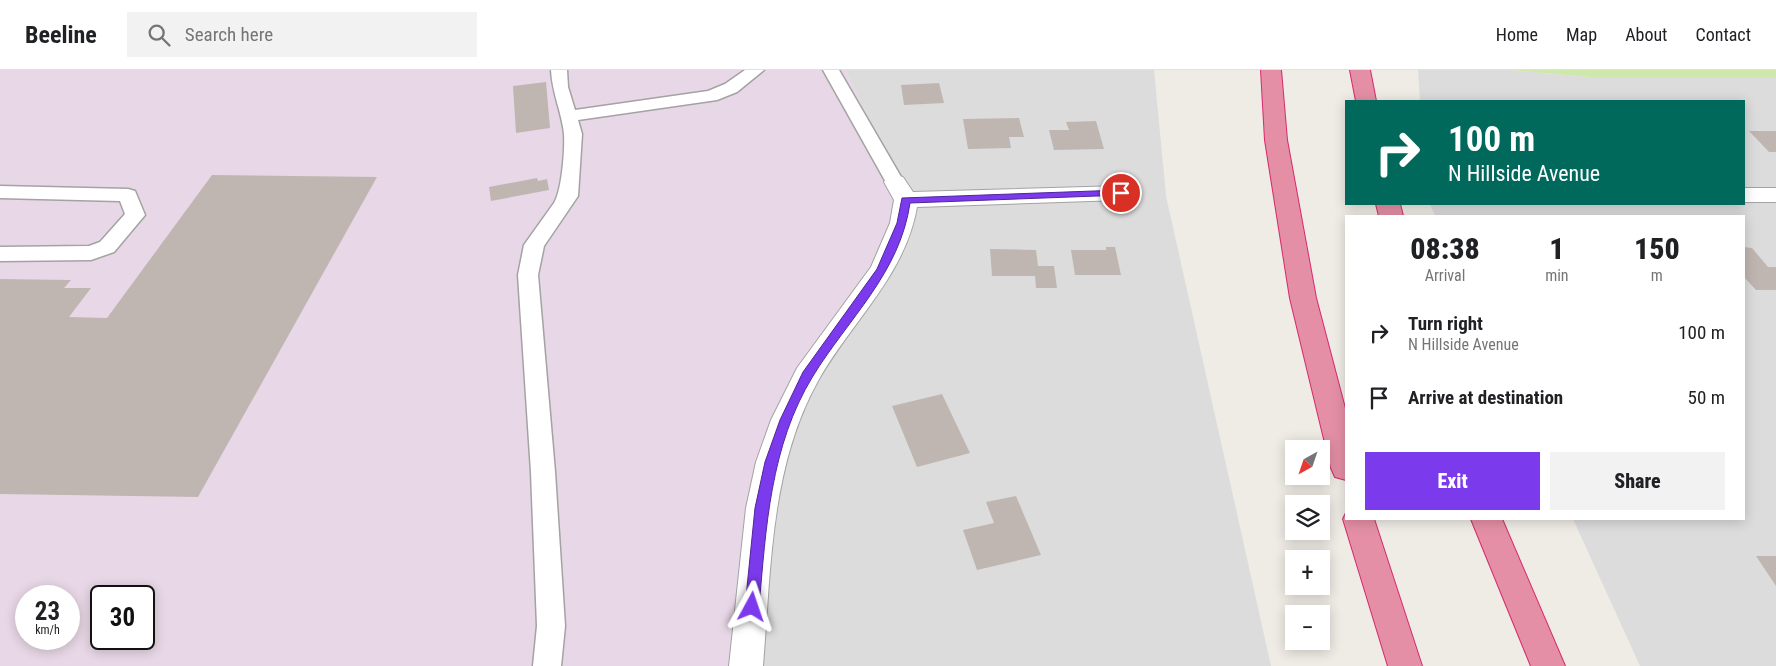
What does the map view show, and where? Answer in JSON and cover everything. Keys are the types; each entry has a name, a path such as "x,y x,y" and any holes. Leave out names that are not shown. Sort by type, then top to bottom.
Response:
{"highway":[{"path":"1272,70 1276,140 1303,298 1345,464"},
{"path":"1360,70 1366,100"},
{"path":"1359,520 1405,666"},
{"path":"1487,520 1548,666"}],"street":[{"path":"746,666 761,508 771,462 786,420 807,375 882,270 902,223 900,191 1121,193"},
{"path":"1745,195 1776,195"}],"lane":[{"path":"547,666 551,626 543,472 528,275 534,245 568,196 573,134 560,87 559,70"},
{"path":"569,116 711,96 731,88 756,70"},
{"path":"831,70 900,191"},
{"path":"0,192 128,195 135,214 107,247 91,253 0,254"}],"shaded area":[{"path":"0,70 846,70 906,203 896,236 762,461 742,666 0,666"},
{"path":"846,70 1154,70 1166,196 1271,666 742,666 762,461 906,203"},
{"path":"1418,70 1510,70 1589,77 1776,77 1776,666 1640,666 1573,520 1745,520 1745,215 1435,215 1430,205 1745,205 1745,100 1420,100"}],"green space":[{"path":"1510,70 1776,70 1776,77 1589,77"}],"building":[{"path":"546,82 550,128 516,133 513,86"},
{"path":"939,83 944,103 904,105 901,85"},
{"path":"1019,118 1024,137 1009,137 1011,148 968,149 963,119"},
{"path":"1096,121 1104,149 1054,150 1049,130 1069,130 1066,122"},
{"path":"1749,131 1776,131 1776,152 1769,152"},
{"path":"212,175 377,177 198,497 0,494 0,279 71,280 64,288 91,288 69,317 107,318"},
{"path":"537,178 538,181 547,179 549,190 491,201 489,187"},
{"path":"1106,247 1115,247 1121,275 1075,275 1071,250 1106,250"},
{"path":"1745,247 1752,248 1768,267 1776,267 1776,290 1756,290 1745,278"},
{"path":"990,249 1036,250 1038,266 1054,266 1057,288 1036,288 1035,276 992,276"},
{"path":"942,394 970,453 917,467 892,406"},
{"path":"1016,496 1041,555 977,570 963,530 994,523 986,502"},
{"path":"1756,556 1776,556 1776,586"}],"route":[{"path":"752,607 761,508 771,462 786,420 807,375 882,270 902,223 906,200 1121,193"}]}
